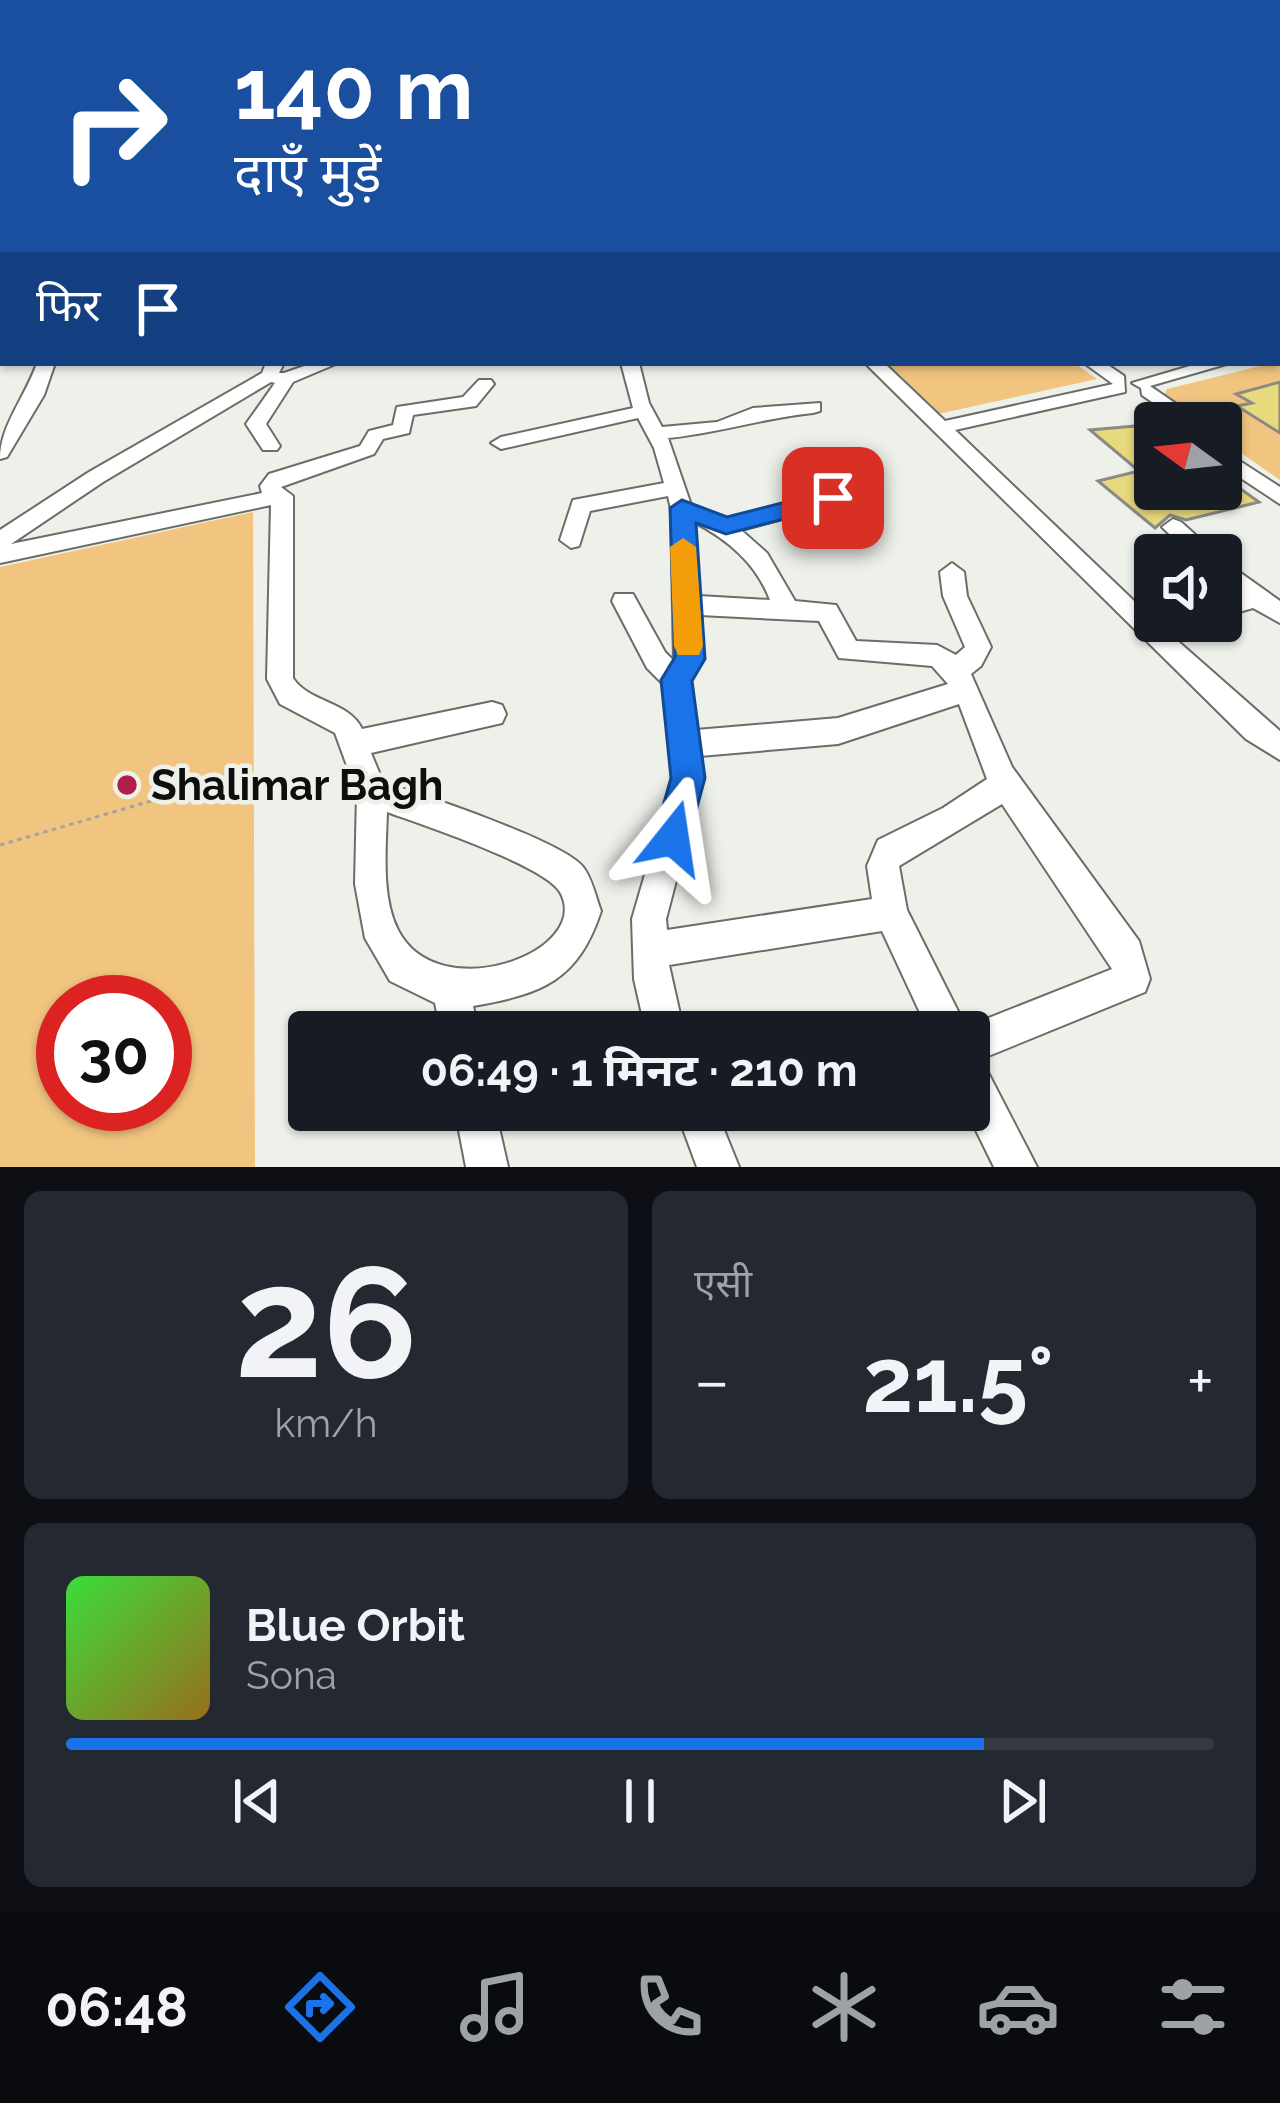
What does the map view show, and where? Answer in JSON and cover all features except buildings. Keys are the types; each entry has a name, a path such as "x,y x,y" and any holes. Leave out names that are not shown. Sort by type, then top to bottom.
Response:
{"street":[{"path":"0,453 34,395 45,366"},
{"path":"0,541 96,477 276,372 311,366"},
{"path":"631,366 679,498 689,665 676,680"},
{"path":"877,366 1134,598"},
{"path":"1098,366 1158,402"},
{"path":"942,427 1209,366"},
{"path":"270,446 256,424 276,372"},
{"path":"273,495 270,486 276,478 367,450 376,435 402,429 404,410 469,401 485,384"},
{"path":"1132,387 1150,402"},
{"path":"656,434 714,428 753,415 813,407"},
{"path":"501,443 644,411"},
{"path":"1242,456 1280,482"},
{"path":"1242,470 1280,497"},
{"path":"726,526 868,489"},
{"path":"0,555 282,496 278,670 283,688 342,722 372,793 370,876 382,940 403,970 451,990 508,980 556,962 577,938 582,921 579,892 557,867 464,824 372,793"},
{"path":"571,540 581,506 679,498 726,526 763,562 786,610"},
{"path":"1173,527 1181,534"},
{"path":"683,744 838,731 961,681 978,647 955,596 952,572"},
{"path":"1242,586 1280,613"},
{"path":"1242,602 1256,598"},
{"path":"624,601 656,660 676,680 688,794 654,893 649,950 661,1011"},
{"path":"685,605 830,614 844,648 851,652 937,656 961,681 1006,784 1126,954 1132,979 990,1036"},
{"path":"1179,642 1256,730 1280,747"},
{"path":"353,744 492,714"},
{"path":"939,1011 891,913 883,866 889,851 969,810 1006,784"},
{"path":"649,950 891,913"},
{"path":"451,990 456,1011"},
{"path":"990,1116 1016,1167"},
{"path":"479,1131 487,1167"},
{"path":"703,1131 718,1167"}],"path":[{"path":"0,845 237,776"}],"shaded area":[{"path":"886,366 1078,366 1097,379 938,414"},
{"path":"1260,366 1280,366 1280,382 1237,394 1252,403 1242,407 1242,402 1172,402 1164,396 1167,389"},
{"path":"1242,410 1280,433 1280,480 1242,454"},
{"name":"Shalimar Bagh","path":"253,512 255,1167 0,1167 0,567"}],"slow traffic":[{"path":"683,547 689,646"}],"place":[{"name":"Shalimar Bagh","path":"127,785"}],"route":[{"path":"673,838 688,794 676,680 690,659 682,508 726,526 833,498"}]}
